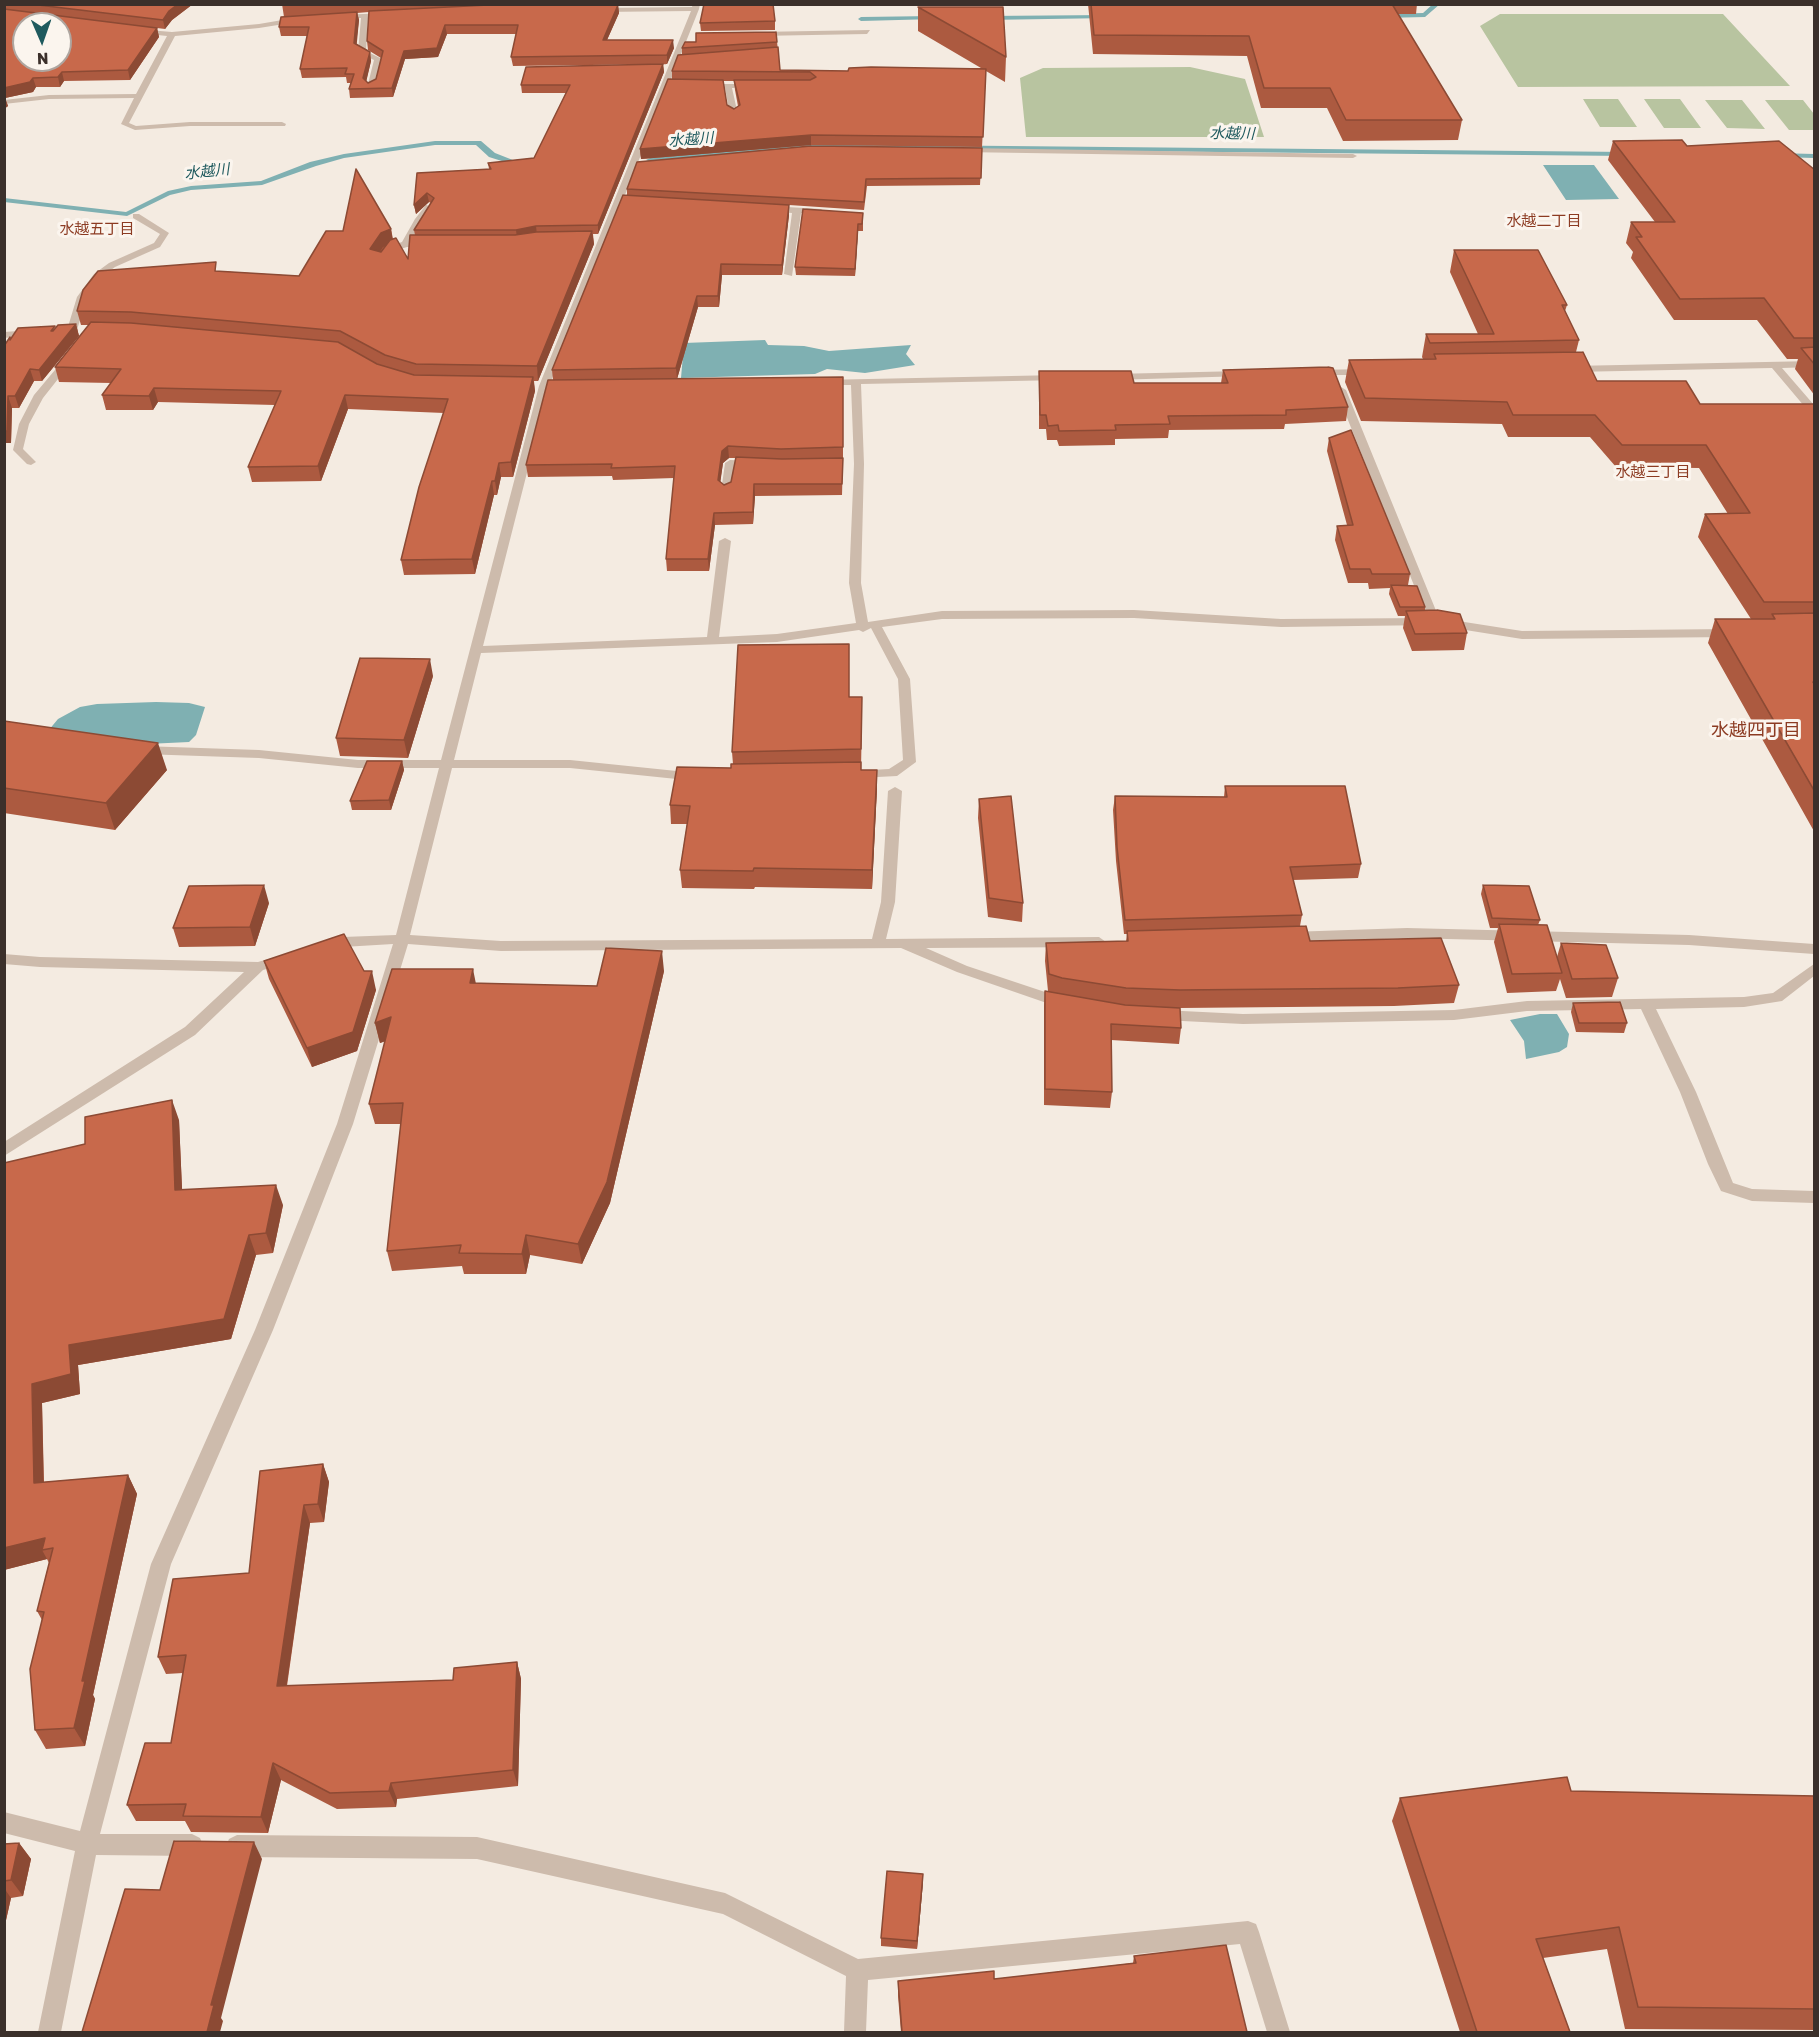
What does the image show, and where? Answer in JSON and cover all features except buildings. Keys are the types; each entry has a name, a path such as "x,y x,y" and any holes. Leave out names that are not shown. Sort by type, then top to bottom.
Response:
{"street":[{"path":"49,2032 87,1844 160,1564 264,1330 345,1124 402,939 544,386 617,200 636,165 664,85 697,7 587,10"},
{"path":"331,18 399,14"},
{"path":"365,16 362,52 378,59 371,88"},
{"path":"130,30 172,34 308,19"},
{"path":"753,34 867,32"},
{"path":"172,34 125,124 135,128 190,124 282,124"},
{"path":"685,36 696,36"},
{"path":"660,69 686,59"},
{"path":"664,85 675,85"},
{"path":"696,86 764,86"},
{"path":"728,86 734,115"},
{"path":"4,102 49,97 139,96"},
{"path":"953,150 1353,156"},
{"path":"617,200 629,201"},
{"path":"406,244 419,219 429,207"},
{"path":"761,208 831,213"},
{"path":"789,274 797,211"},
{"path":"61,331 77,330 82,297 97,276 112,265 157,245 165,233 136,216"},
{"path":"591,239 602,239"},
{"path":"380,262 388,250 406,244 440,244"},
{"path":"4,335 38,333"},
{"path":"31,462 18,450 24,424 38,397 76,350"},
{"path":"1560,369 1815,364"},
{"path":"1774,365 1815,411"},
{"path":"1299,374 1382,372"},
{"path":"1335,373 1434,621"},
{"path":"1107,377 1251,374"},
{"path":"810,382 1071,377"},
{"path":"844,774 892,773 910,762 904,679 869,627 855,583 856,381"},
{"path":"726,492 730,463 761,465"},
{"path":"712,641 725,542"},
{"path":"478,650 777,639 942,615 1134,614 1281,623 1434,621 1522,634 1744,632"},
{"path":"124,749 259,754 358,764 570,764 690,777 713,777"},
{"path":"878,943 888,902 895,791"},
{"path":"1277,937 1407,933 1689,940 1815,949"},
{"path":"4,959 40,962 258,967 343,942 402,939 501,946 1113,942"},
{"path":"901,943 972,973 1058,1003 1080,1006"},
{"path":"4,1150 190,1031 258,967"},
{"path":"1145,1014 1243,1019 1454,1015 1527,1006 1744,1002 1777,997 1815,969"},
{"path":"1647,1005 1688,1092 1727,1187 1752,1195 1815,1197"},
{"path":"4,1822 87,1844 477,1848 724,1904 857,1970 1248,1932 1278,2032"},
{"path":"855,2032 857,1970"}],"green space":[{"path":"1500,14 1723,14 1790,86 1518,87 1480,26"},
{"path":"1190,67 1245,79 1264,137 1026,137 1020,78 1043,68"},
{"path":"1583,99 1618,99 1637,127 1600,127"},
{"path":"1644,99 1680,99 1701,128 1664,128"},
{"path":"1705,100 1742,100 1765,129 1727,128"},
{"path":"1765,100 1803,100 1814,114 1814,130 1789,130"}],"water":[{"path":"1543,165 1594,165 1619,199 1566,200"},
{"path":"765,340 768,345 804,346 829,351 911,345 906,354 915,365 865,373 827,369 815,374 681,378 684,343"},
{"path":"189,703 205,707 196,735 189,742 147,744 48,731 58,719 80,707 97,704"},
{"path":"1540,1014 1557,1014 1569,1034 1567,1047 1559,1052 1526,1059 1524,1041 1510,1020"}],"waterway":[{"path":"1382,16 1425,15 1437,4"},
{"path":"986,18 1108,17"},
{"path":"861,19 934,18"},
{"name":"水越川","path":"4,200 127,214 168,193 191,188 262,183 313,164 344,156 435,143 478,143 492,155 524,166"},
{"name":"水越川","path":"650,160 801,146 1628,154"},
{"name":"水越川","path":"1779,155 1814,156"}],"district":[{"name":"水越二丁目","path":"1544,222"},
{"name":"水越五丁目","path":"97,230"},
{"name":"水越三丁目","path":"1653,473"},
{"name":"水越四丁目","path":"1756,731"}]}
